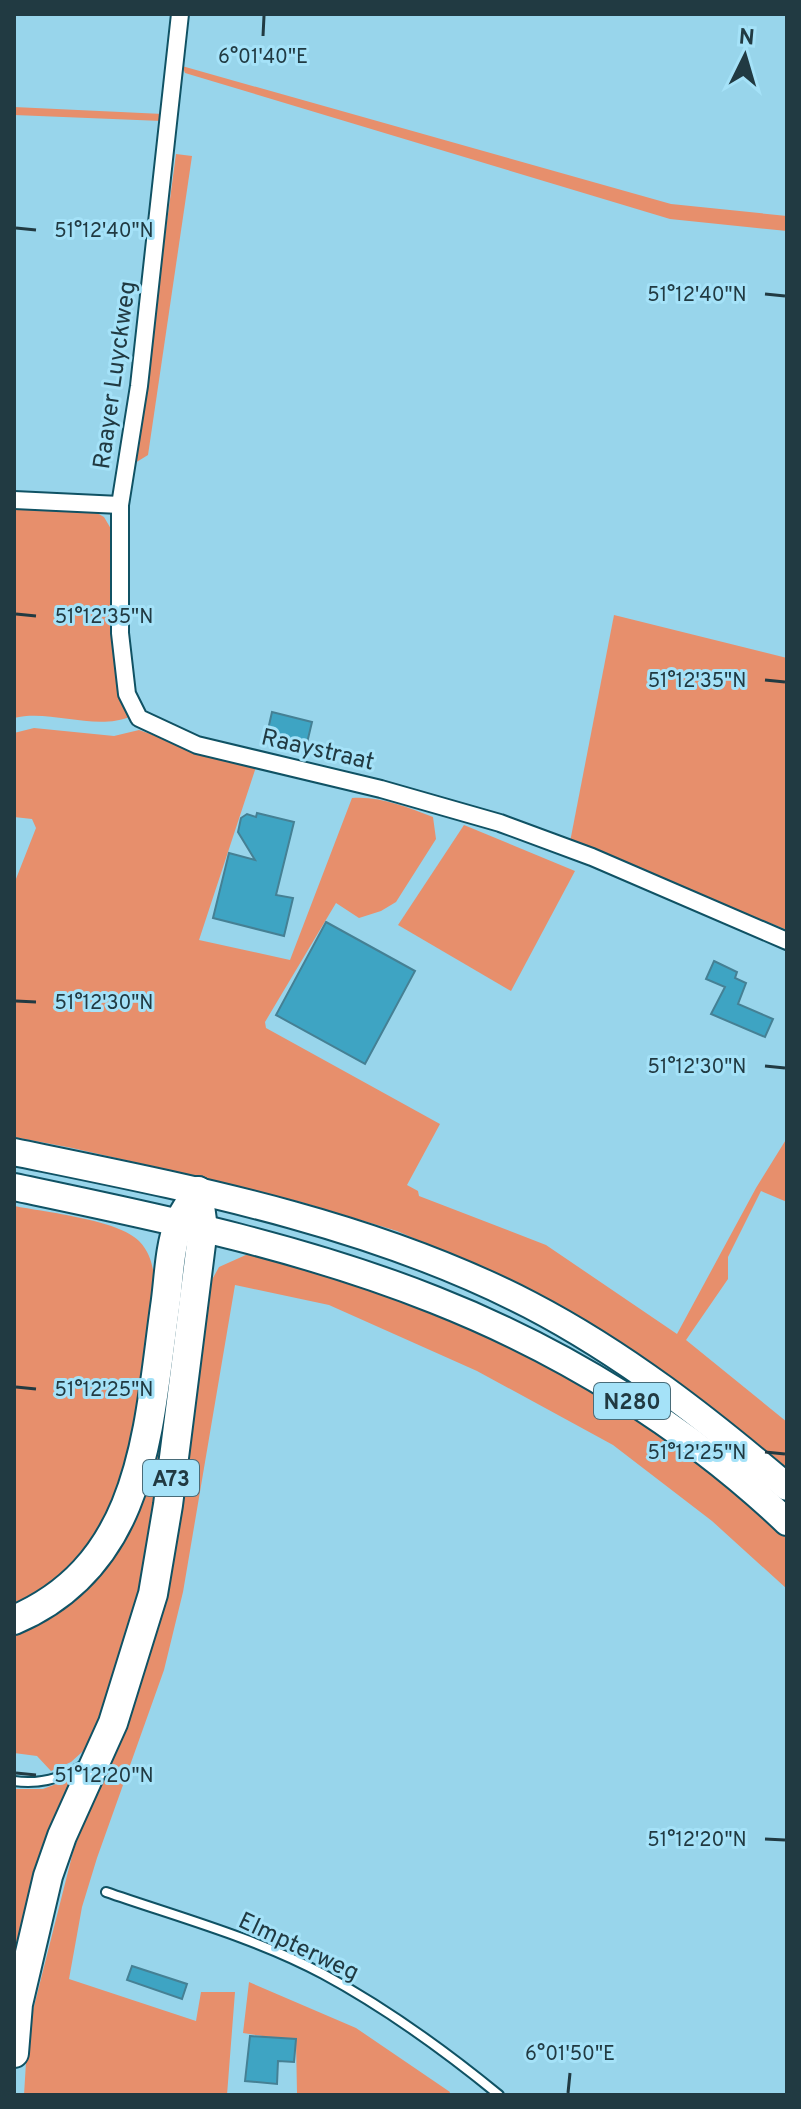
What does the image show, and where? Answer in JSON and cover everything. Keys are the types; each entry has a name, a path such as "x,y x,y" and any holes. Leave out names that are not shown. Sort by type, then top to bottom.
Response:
{"highway":[{"name":"N280","path":"14,1152 198,1191 375,1241 442,1266 530,1305 590,1340 671,1393 787,1487"},
{"name":"N280","path":"14,1187 191,1225 394,1284 458,1309 508,1332 652,1414 723,1467 787,1522"},
{"name":"A73","path":"14,1620 42,1606 75,1582 104,1547 125,1510 148,1429 198,1191"},
{"name":"A73","path":"14,2053 18,2004 48,1876 62,1836 102,1751 145,1625 160,1559 191,1225"}],"street":[{"name":"Raayer Luyckweg","path":"120,505 139,386 180,14"},
{"path":"14,500 120,505"},
{"name":"Raaystraat","path":"120,505 120,633 127,694 139,718 197,745 381,789 500,823 592,857 787,941"}],"lane":[{"path":"14,1781 44,1781 67,1775 102,1751"},
{"name":"Elmpterweg","path":"106,1892 267,1948 322,1973 398,2019 499,2095"}],"shaded area":[{"path":"182,66 671,204 787,216 787,231 670,219 185,73"},
{"path":"14,107 163,114 162,121 14,115"},
{"path":"176,154 192,156 148,455 135,463"},
{"path":"14,505 88,508 104,517 114,534 132,716 103,722 43,716 14,718"},
{"path":"614,615 787,658 787,930 570,842"},
{"path":"34,728 114,736 139,730 256,767 199,940 290,960 352,798 383,800 433,817 436,839 396,902 359,918 336,903 265,1022 266,1028 440,1124 407,1185 418,1191 419,1196 546,1245 677,1334 756,1188 787,1138 787,1202 761,1191 728,1257 728,1279 686,1340 787,1422 787,1471 668,1377 487,1270 397,1231 209,1179 14,1137 14,884 36,828 32,819 14,817 14,733"},
{"path":"464,825 575,871 511,991 398,925"},
{"path":"14,1206 99,1222 129,1234 145,1249 154,1275 136,1416 125,1462 109,1506 87,1545 56,1578 14,1603"},
{"path":"248,1254 371,1287 493,1335 607,1400 704,1464 787,1539 787,1589 712,1521 613,1445 477,1371 329,1305 235,1285 183,1592 164,1670 82,1907 69,1979 196,2021 201,1992 235,1992 227,2095 24,2095 28,2030 73,1852 118,1727 208,1287 219,1267"},
{"path":"180,1312 142,1599 91,1744 71,1762 51,1771 37,1756 14,1753 14,1626 103,1565"},
{"path":"80,1775 14,1983 14,1789 43,1789"},
{"path":"249,1982 356,2028 450,2092 449,2095 297,2093 296,2041 243,2033"}],"building":[{"path":"272,712 312,722 307,743 267,734"},
{"path":"257,813 294,822 276,895 293,898 284,936 213,918 229,853 255,860 238,832 241,818 247,814 256,817"},
{"path":"326,922 415,971 365,1064 276,1015"},
{"path":"714,961 737,972 735,978 746,983 738,1004 773,1019 765,1037 711,1014 725,987 706,979"},
{"path":"132,1966 187,1984 182,1999 127,1980"},
{"path":"250,2036 296,2039 294,2062 278,2061 277,2084 245,2081"}]}
